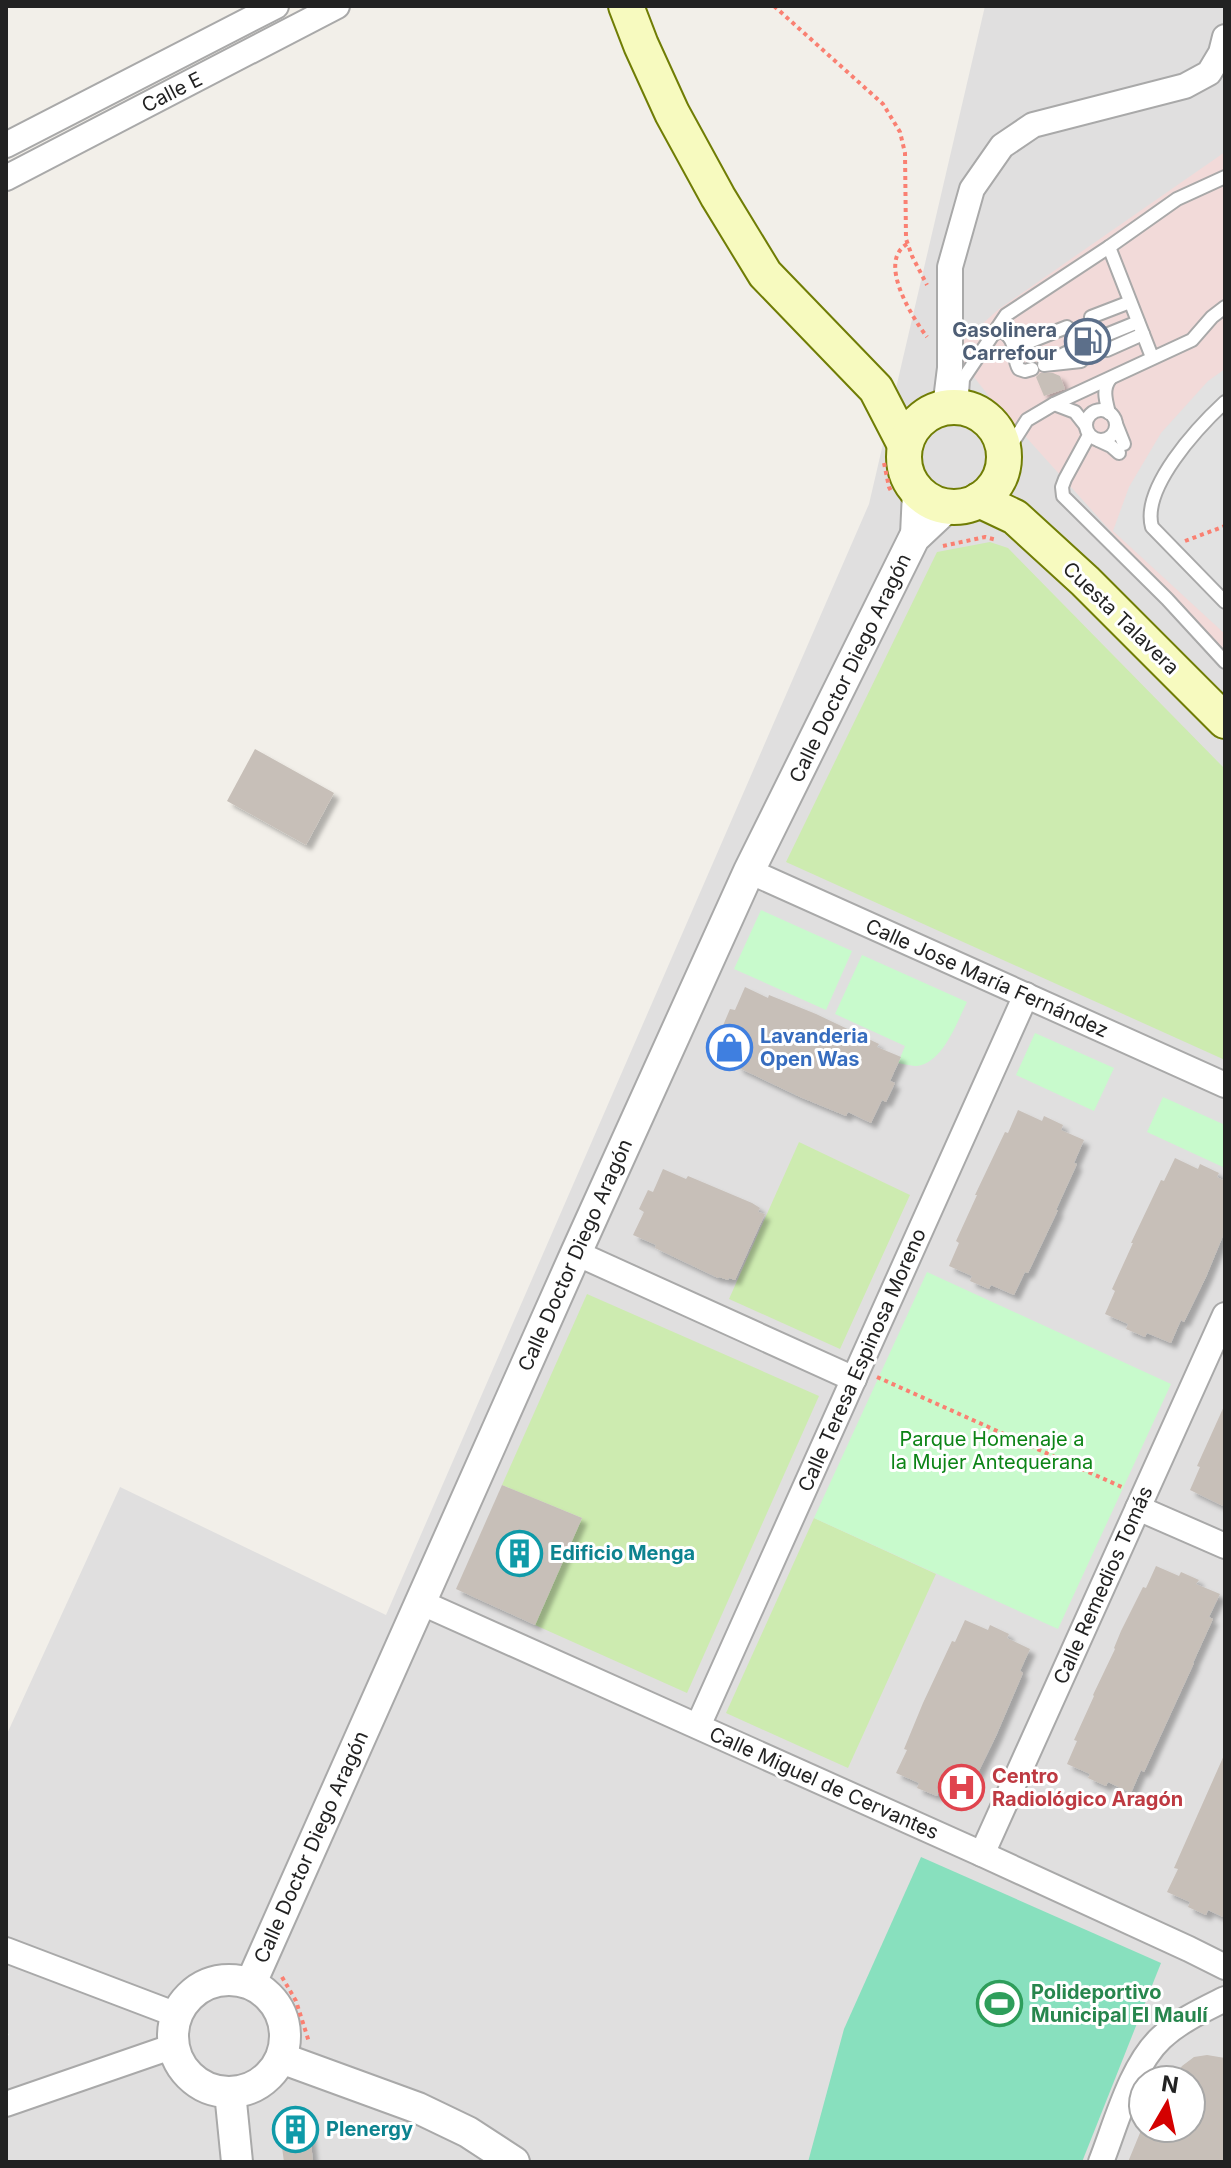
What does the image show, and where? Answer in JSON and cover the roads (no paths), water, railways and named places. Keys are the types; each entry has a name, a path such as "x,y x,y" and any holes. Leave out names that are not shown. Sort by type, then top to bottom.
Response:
{"main road":[{"path":"626,6 672,113 765,274 876,389 905,445"},
{"path":"876,389 947,409 976,413 991,423 1001,439 970,486 909,478 904,462 905,445 911,431 922,419 947,409"},
{"name":"Cuesta Talavera","path":"970,486 1015,517 1085,581 1225,721"}],"street":[{"name":"Calle E","path":"6,145 276,6"},
{"name":"Calle E","path":"6,178 337,6"},
{"path":"947,409 950,267 972,189 1002,146 1033,125 1185,86 1209,73 1221,53 1225,37"},
{"name":"Calle Doctor Diego Aragón","path":"251,1983 749,871 916,535 970,486"},
{"name":"Calle Jose María Fernández","path":"749,871 1225,1085"},
{"name":"Calle Teresa Espinosa Moreno","path":"698,1726 1026,995"},
{"path":"576,1253 856,1374"},
{"name":"Calle Remedios Tomás","path":"982,1854 1225,1315"},
{"path":"1141,1502 1225,1546"},
{"name":"Calle Miguel de Cervantes","path":"420,1602 982,1854 1225,1967"},
{"path":"6,1950 177,2015"},
{"path":"232,1980 251,1983 277,2006 284,2023 286,2041 281,2058 273,2072 261,2083 246,2090 230,2092 211,2089 194,2079 181,2064 174,2046 177,2015 197,1990 214,1982 232,1980"},
{"path":"1101,2162 1139,2066 1160,2039 1182,2021 1225,1999"},
{"path":"6,2104 174,2046"},
{"path":"281,2058 418,2108 468,2132 514,2162"},
{"path":"230,2092 237,2162"}],"lane":[{"path":"947,409 1006,315 1177,199 1225,177"},
{"path":"1109,247 1152,357"},
{"path":"1091,317 1130,302"},
{"path":"970,486 1027,420 1054,404 1192,340 1225,307"},
{"path":"1009,337 1029,342 1067,327"},
{"path":"1101,337 1140,328"},
{"path":"1107,350 1140,328"},
{"path":"993,334 1002,331 1009,337 1015,345 1016,363 1019,369 1025,371 1076,348"},
{"path":"1038,367 1081,361"},
{"path":"1054,404 1075,412 1090,433 1111,446 1122,448 1105,390 1105,385 1113,376"},
{"path":"1225,402 1204,420 1184,444 1156,491 1150,512 1152,527 1225,602"},
{"path":"1113,419 1099,411 1088,417 1090,433 1065,479 1063,496 1167,599 1225,662"},
{"path":"1090,433 1103,439 1110,437 1114,431 1113,419"}],"place":[{"name":"Gasolinera Carrefour","path":"1088,342"},
{"name":"Lavanderia Open Was","path":"729,1048"},
{"name":"Edificio Menga","path":"519,1553"},
{"name":"Centro Radiológico Aragón","path":"961,1787"},
{"name":"Polideportivo Municipal El Maulí","path":"1000,2003"},
{"name":"Plenergy","path":"295,2129"}],"park label":[{"name":"Parque Homenaje a la Mujer Antequerana","path":"992,1450"}]}
